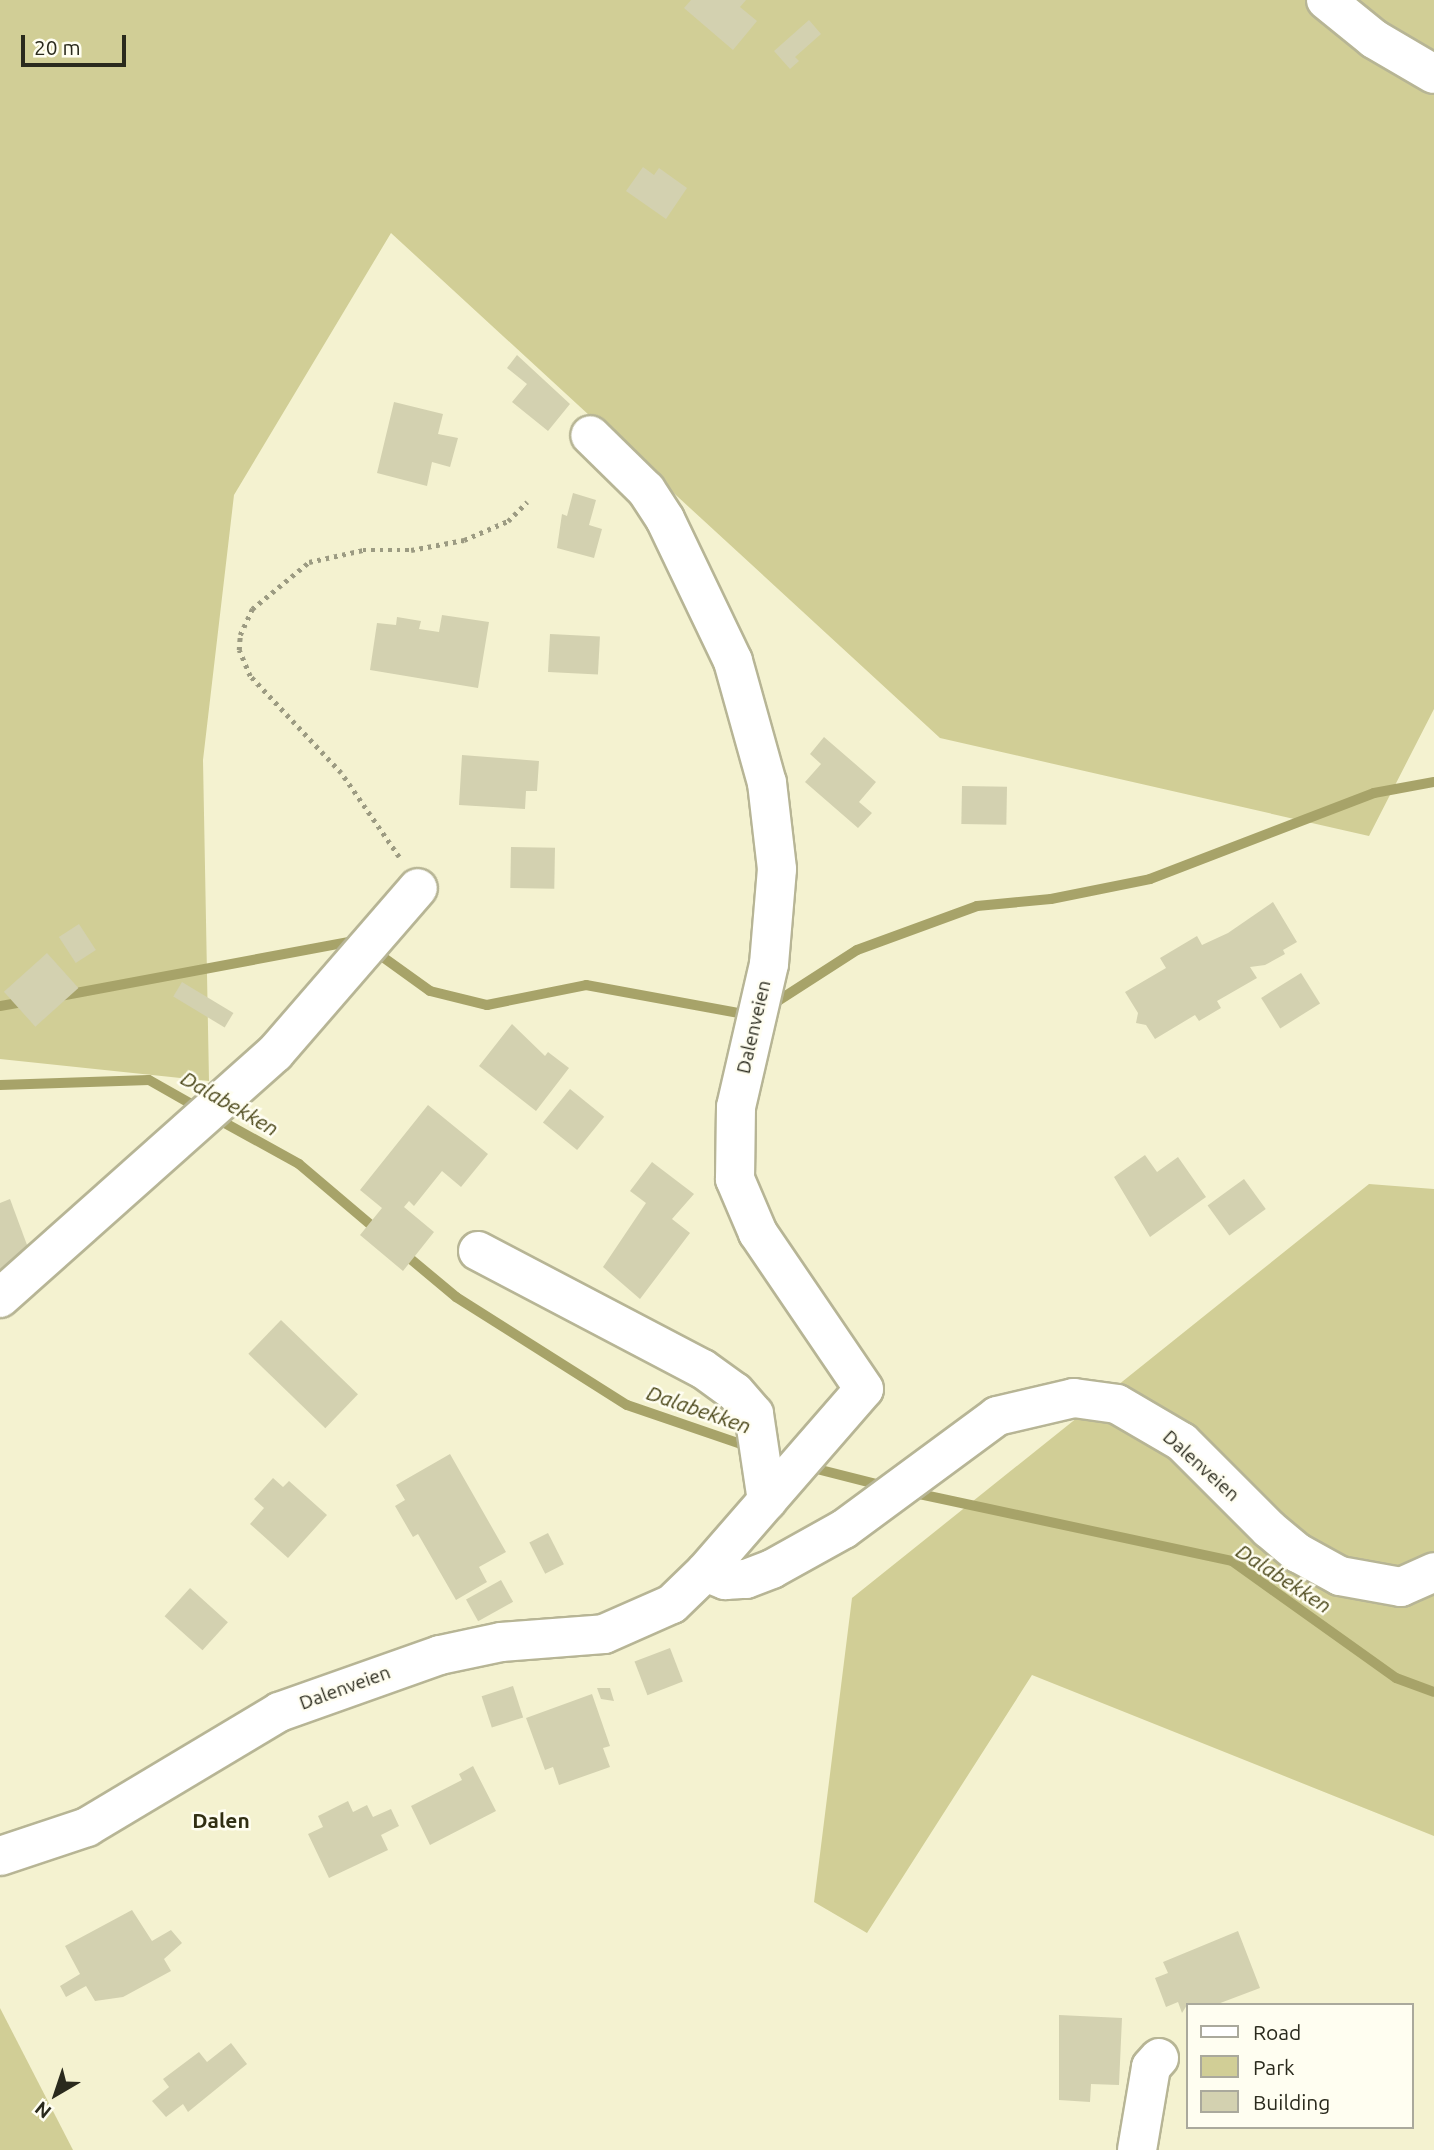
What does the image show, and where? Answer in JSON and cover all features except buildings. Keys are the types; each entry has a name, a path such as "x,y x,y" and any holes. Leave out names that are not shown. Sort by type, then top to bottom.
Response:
{"street":[{"path":"1326,0 1374,39 1434,74"},
{"name":"Dalenveien","path":"0,1856 87,1827 279,1712 440,1655 500,1643 621,1628 672,1604 705,1572 864,1389 758,1233 735,1179 736,1107 771,939 777,869 775,829 733,661 659,509 646,490 590,435"},
{"path":"0,1298 275,1053 418,887"},
{"path":"478,1251 703,1369 735,1392 754,1415 767,1501"},
{"name":"Dalenveien","path":"705,1572 724,1580 746,1579 772,1569 844,1529 997,1416 1073,1398 1117,1404 1182,1443 1269,1529 1298,1553 1340,1576 1401,1587 1434,1572"},
{"path":"1138,2150 1151,2067 1159,2057"}],"path":[{"path":"418,887 341,773 250,676 239,650 240,635 252,609 309,562 363,550 411,550 464,540 508,521 527,502"}],"green space":[{"path":"0,0 1434,0 1434,709 1369,836 940,738 391,233 234,495 203,760 209,1081 0,1059"},
{"path":"1369,1184 1434,1189 1434,1836 1032,1675 867,1933 814,1902 852,1598"},
{"path":"0,2008 73,2150 0,2150"}],"waterway":[{"path":"770,1006 857,950 977,906 1051,899 1150,879 1374,793 1434,782"},
{"path":"60,996 360,940"},
{"path":"373,950 430,991 487,1005 586,985 750,1015"},
{"path":"0,1006 27,1001"},
{"name":"Dalabekken","path":"0,1085 149,1080 200,1109"},
{"name":"Dalabekken","path":"214,1117 299,1164 378,1231"},
{"name":"Dalabekken","path":"401,1251 456,1297 627,1405 750,1447"},
{"name":"Dalabekken","path":"805,1466 884,1486"},
{"name":"Dalabekken","path":"910,1492 1232,1561 1396,1678 1434,1692"}],"district":[{"name":"Dalen","path":"221,1820"}]}
